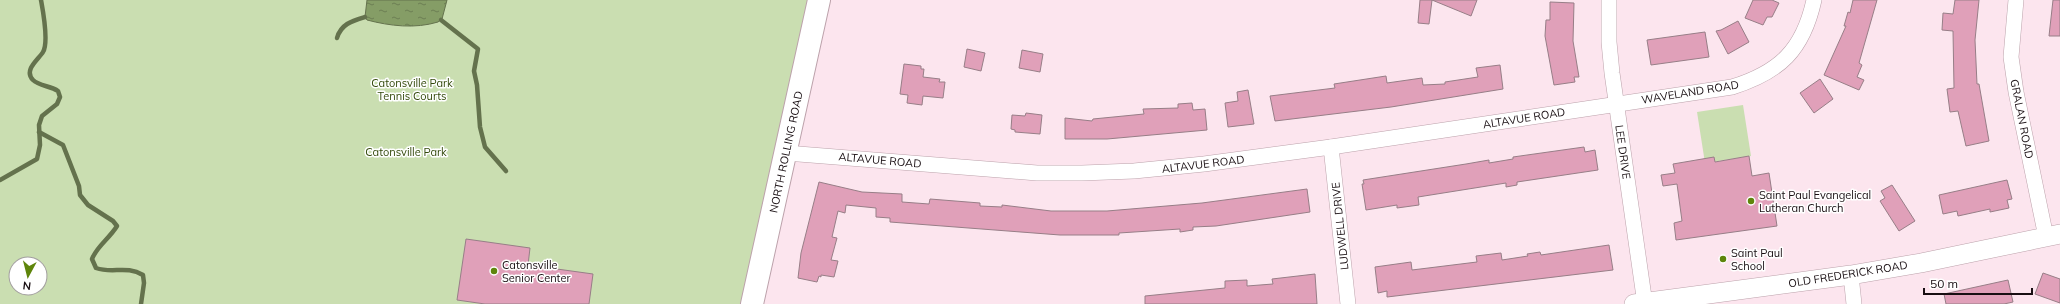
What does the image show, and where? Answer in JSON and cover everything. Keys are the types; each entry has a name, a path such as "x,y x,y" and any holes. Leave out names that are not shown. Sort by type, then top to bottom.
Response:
{"main road":[{"name":"NORTH ROLLING ROAD","path":"752,304 819,0"}],"street":[{"name":"LEE DRIVE","path":"1609,0 1609,42 1641,303"},
{"name":"WAVELAND ROAD","path":"1616,104 1732,87 1757,79 1776,67 1789,55 1801,38 1810,18 1814,0"},
{"name":"GRALAN ROAD","path":"2016,0 2011,57 2016,92 2053,235"},
{"name":"ALTAVUE ROAD","path":"786,153 1037,173 1134,171 1204,164 1331,147 1616,104"},
{"name":"LUDWELL DRIVE","path":"1331,147 1348,304"},
{"name":"OLD FREDERICK ROAD","path":"1641,303 1851,275 1920,263 2053,235"},
{"path":"1851,275 1854,304"}],"green space":[{"name":"Catonsville Park","path":"0,0 812,0 744,304 0,304"},
{"path":"1743,105 1751,156 1705,163 1697,112"}],"water":[{"path":"367,0 447,0 442,19 438,22 402,26 367,20 365,17"}],"building":[{"path":"1420,0 1432,0 1429,24 1418,23"},
{"path":"1432,0 1477,0 1471,16"},
{"path":"1753,0 1772,0 1779,3 1772,17 1767,17 1763,25 1745,18"},
{"path":"1853,0 1877,0 1859,63 1862,65 1857,77 1864,80 1859,90 1824,75 1846,26 1844,26 1848,12 1850,13"},
{"path":"1955,0 1979,0 1975,40 1977,84 1979,84 1989,141 1966,146 1958,111 1950,112 1947,89 1954,88 1953,31 1942,30 1943,13 1953,14"},
{"path":"2053,0 2060,0 2060,36 2049,36"},
{"path":"1550,2 1574,3 1573,41 1579,77 1574,77 1575,82 1554,85 1545,36 1546,20 1550,20"},
{"path":"1738,21 1749,42 1728,54 1716,31"},
{"path":"1705,32 1709,57 1651,65 1647,40"},
{"path":"967,49 985,53 981,71 964,67"},
{"path":"1022,50 1043,54 1040,72 1019,68"},
{"path":"904,64 921,66 921,69 924,69 923,77 940,79 939,82 945,82 943,98 923,96 922,105 907,103 908,95 900,94"},
{"path":"1500,65 1503,89 1391,107 1275,121 1270,96 1335,88 1334,84 1386,76 1387,83 1422,78 1423,85 1445,84 1445,82 1478,77 1476,68"},
{"path":"1820,79 1833,99 1814,113 1800,93"},
{"path":"1248,90 1254,124 1228,127 1225,103 1238,101 1237,92"},
{"path":"1192,103 1193,110 1205,109 1207,130 1107,139 1065,139 1065,118 1092,121 1093,119 1144,114 1143,109 1178,108 1178,104"},
{"path":"1026,113 1042,115 1040,134 1015,132 1015,130 1011,129 1012,115 1025,116"},
{"path":"1584,147 1585,152 1595,150 1598,170 1517,182 1517,185 1506,187 1506,183 1418,197 1419,205 1397,208 1397,205 1366,210 1362,184 1364,184 1363,180 1489,160 1489,163 1513,159 1513,157"},
{"name":"Saint Paul Evangelical Lutheran Church","path":"1749,156 1752,176 1769,173 1777,226 1676,240 1674,223 1682,221 1677,184 1663,186 1661,175 1675,173 1673,164 1714,157 1715,162"},
{"path":"2007,180 2012,199 2007,200 2009,208 1990,212 1990,209 1958,216 1957,211 1943,214 1939,195"},
{"path":"819,182 862,192 902,194 902,202 929,204 930,199 980,203 980,206 1002,207 1002,205 1051,211 1107,211 1202,203 1307,189 1310,212 1216,226 1193,227 1193,230 1180,232 1180,229 1119,233 1119,235 1060,235 890,222 890,218 876,217 876,208 846,205 845,213 838,211 832,237 837,238 831,260 838,261 834,277 821,275 821,277 819,276 817,282 798,278 801,253"},
{"path":"1892,185 1915,221 1899,231 1880,201 1885,198 1881,191"},
{"name":"Catonsville Senior Center","path":"466,239 530,248 528,265 593,274 589,304 485,304 457,300"},
{"path":"1609,245 1613,270 1387,297 1387,291 1378,293 1375,267 1411,262 1412,270 1477,262 1476,256 1501,253 1502,260 1528,256 1527,254 1540,252 1541,255"},
{"path":"2043,273 2060,279 2060,303 2035,294"},
{"path":"1315,274 1317,304 1145,304 1145,296 1225,288 1225,281 1247,280 1247,286 1273,284 1272,279"},
{"path":"2008,280 2013,302 2004,304 1946,304 1944,294"}],"waterway":[{"path":"0,180 37,159 40,145 39,125 42,116 57,104 60,97 58,91 36,82 30,76 31,69 43,52 46,41 41,0"},
{"path":"337,38 344,26 365,17"},
{"path":"441,20 478,49 474,71 477,85 480,127 485,147 506,171"},
{"path":"39,132 63,145 79,186 80,195 88,205 113,221 117,226 94,254 92,259 96,268 102,270 125,270 137,272 143,275 144,283 141,304"}],"place":[{"name":"Saint Paul Evangelical Lutheran Church","path":"1751,201"},
{"name":"Saint Paul School","path":"1723,259"},
{"name":"Catonsville Senior Center","path":"494,271"}],"park label":[{"name":"Catonsville Park Tennis Courts","path":"412,89"}]}
